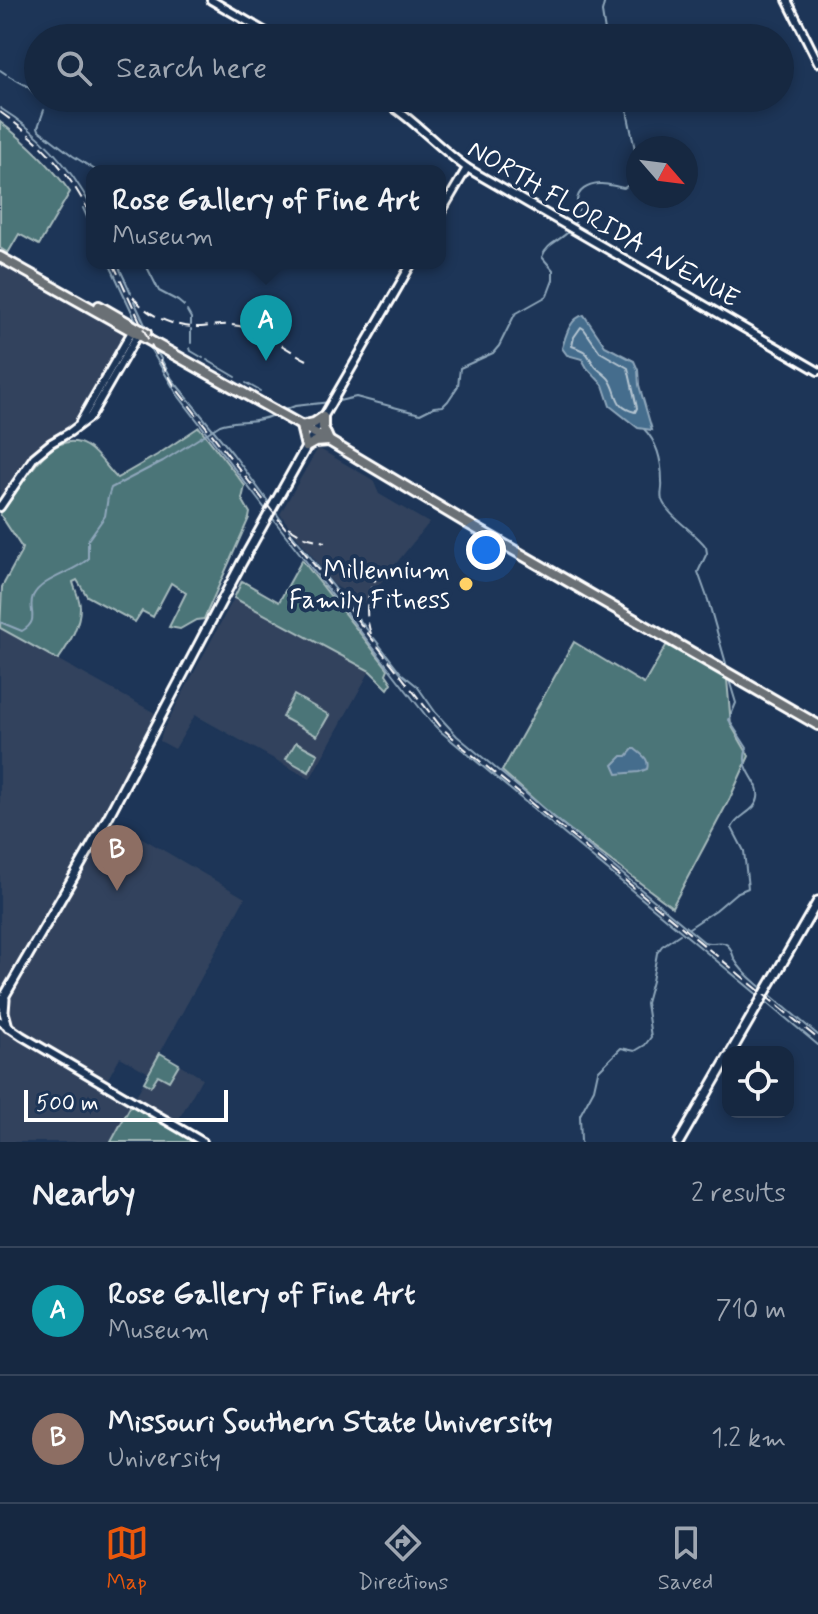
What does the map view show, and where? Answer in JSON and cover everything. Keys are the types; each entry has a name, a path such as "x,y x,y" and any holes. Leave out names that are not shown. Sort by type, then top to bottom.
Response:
{"main road":[{"path":"0,254 135,332 172,349 179,357 818,725"},
{"path":"24,269 75,292 135,332"},
{"path":"301,426 314,423 324,415"},
{"path":"324,415 323,427 329,441"},
{"path":"301,426 306,447"},
{"path":"0,1001 108,817 241,564 314,433"},
{"path":"306,447 319,441 329,441"},
{"path":"734,1046 818,901"},
{"path":"3,1024 9,990"},
{"path":"679,1142 722,1067"}],"street":[{"path":"211,0 252,24"},
{"path":"787,0 818,62"},
{"name":"NORTH FLORIDA AVENUE","path":"401,112 467,168 818,371"},
{"path":"457,160 461,169 458,182"},
{"path":"446,203 467,168"},
{"path":"458,182 467,174 477,173"},
{"path":"314,433 409,269"},
{"path":"0,507 33,458 78,426 135,332"},
{"path":"3,1024 203,1142"}],"shaded area":[{"path":"0,259 125,330 128,335 83,414 71,427 30,457 0,504"},
{"path":"318,448 373,480 379,494 429,523 364,603 334,585 280,514"},
{"path":"234,598 370,671 310,779 195,715 175,749 160,741"},
{"path":"0,628 155,713 103,815 245,898 149,1073 120,1057 102,1089 130,1106 110,1142 0,1142"},
{"path":"179,1064 202,1078 176,1124 134,1099 144,1082 151,1086 158,1075 169,1081"}],"green space":[{"path":"0,122 38,154 70,192 39,245 19,234 8,253 0,248"},
{"path":"199,427 245,486 242,499 250,513 204,619 180,629 169,627 186,593 171,583 153,617 142,611 135,622 87,596 77,580 73,582 80,604 78,621 58,660 0,628 2,587 22,548 0,514 47,452 59,444 72,442 86,446 117,478"},
{"path":"302,560 388,669 386,674 392,683 388,689 370,671 234,598 242,581 279,602"},
{"path":"574,642 644,684 667,644 727,679 731,725 749,756 672,907 557,820 502,771"},
{"path":"294,695 329,715 317,736 282,717"},
{"path":"296,742 318,754 309,772 286,759"},
{"path":"160,1053 179,1064 169,1081 158,1075 151,1086 144,1082"},
{"path":"131,1105 196,1142 111,1142"}],"water":[{"path":"584,315 605,346 634,361 652,430 638,428 610,406 603,385 582,359 567,355 562,348 572,323"},
{"path":"633,749 645,758 647,769 617,774 613,765"}],"waterway":[{"path":"604,24 602,12 605,0"},
{"path":"0,70 6,74"},
{"path":"9,76 24,84"},
{"path":"0,108 29,128 53,152 86,198"},
{"path":"43,112 39,130 87,165"},
{"path":"282,411 295,406 356,397 420,414 443,406 458,386 460,368 493,353 515,314 547,296 553,270 542,257 547,248 575,223 579,212 577,198 581,191 599,184 624,188 638,176 628,112"},
{"path":"83,208 86,215"},
{"path":"112,269 138,325"},
{"path":"120,269 131,293"},
{"path":"148,269 159,291 184,306"},
{"path":"134,301 147,329"},
{"path":"187,311 191,325"},
{"path":"191,329 191,343"},
{"path":"147,343 177,394 266,510"},
{"path":"155,348 172,379 270,504"},
{"path":"190,348 203,358"},
{"path":"207,360 236,377"},
{"path":"246,383 260,391"},
{"path":"0,622 22,631 28,627 32,619 33,596 37,590 88,559 88,540 105,516 111,488 163,461 220,425 273,415"},
{"path":"644,429 653,440 660,460 661,496 665,507 706,547 707,553 698,572 727,667"},
{"path":"274,510 281,520"},
{"path":"270,515 440,731 759,996"},
{"path":"289,530 369,632"},
{"path":"374,638 457,736 704,942 727,944 741,968 764,990"},
{"path":"689,928 736,893 748,888 744,851 732,828 757,803 758,791 745,763 747,748 729,720 736,703 729,680"},
{"path":"581,1142 580,1115 594,1089 598,1071 621,1048 635,1051 651,1037 646,1003 657,953 680,934"},
{"path":"769,994 818,1035"},
{"path":"764,1000 818,1045"}],"railway":[{"path":"0,112 53,159 86,207"},
{"path":"116,269 149,341 175,387 441,727 818,1039"},
{"path":"133,297 155,316 172,323 191,327 224,325 248,328 307,360"},
{"path":"288,527 305,537 325,542"},
{"path":"371,634 367,618 368,603 371,588 379,574"}],"place":[{"name":"Rose Gallery of Fine Art","path":"266,361"},
{"name":"Millennium Family Fitness","path":"466,584"},
{"name":"Missouri Southern State University","path":"117,891"}]}
